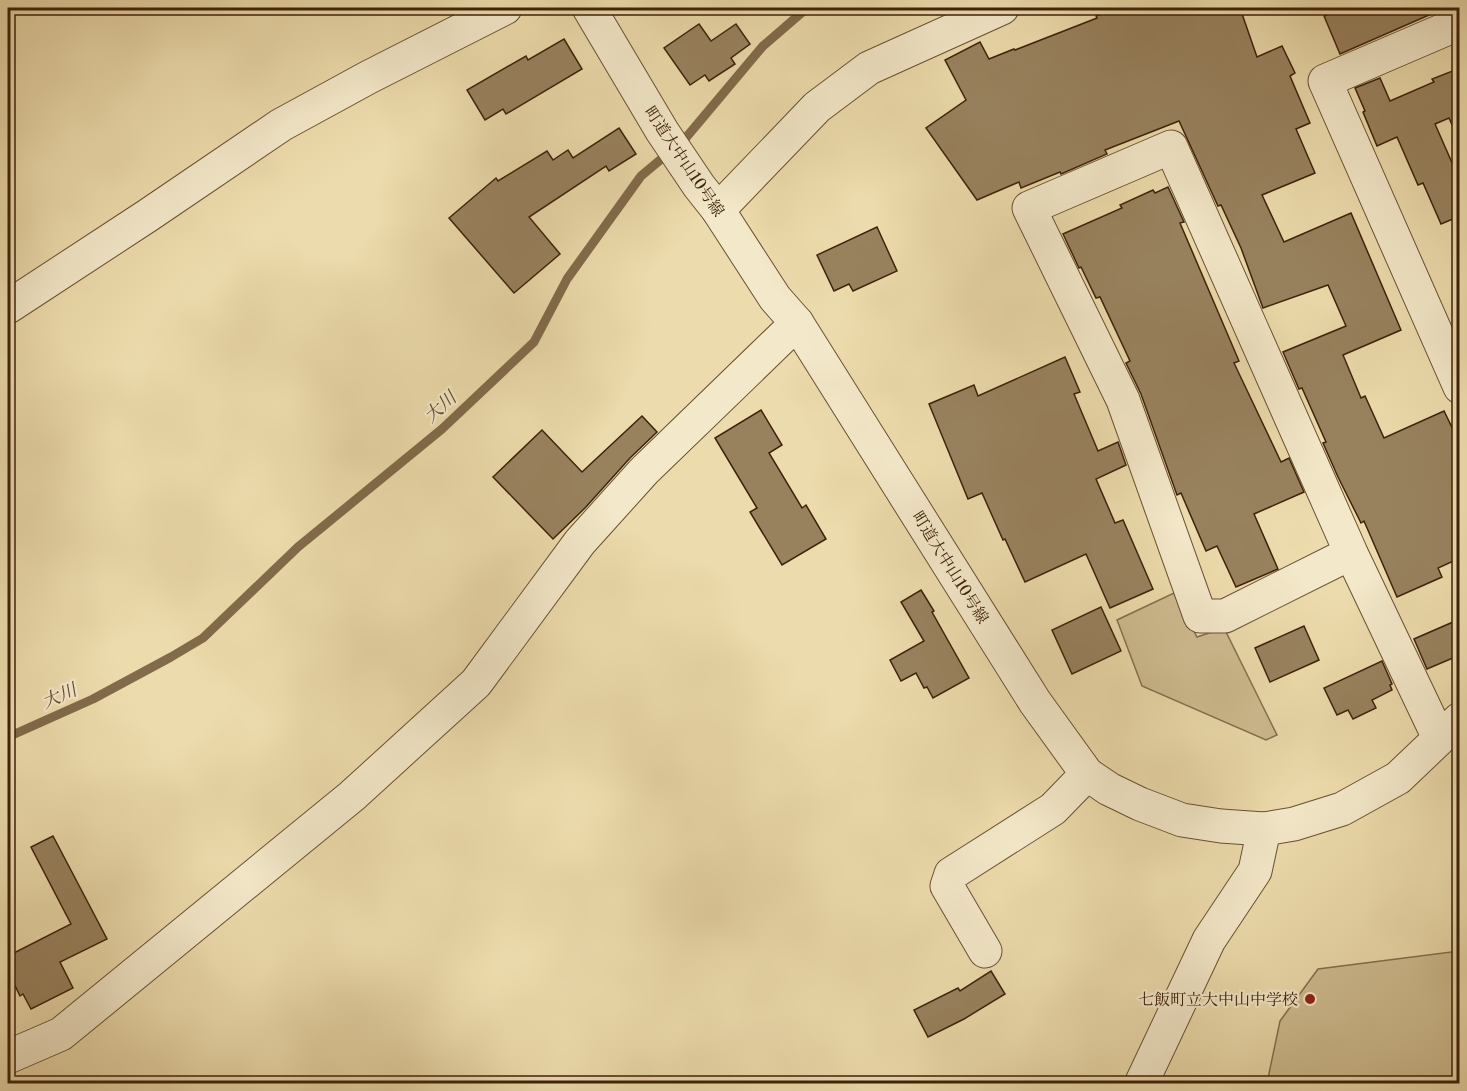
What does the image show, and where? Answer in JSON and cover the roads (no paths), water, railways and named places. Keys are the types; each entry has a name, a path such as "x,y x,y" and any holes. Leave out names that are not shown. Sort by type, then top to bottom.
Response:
{"street":[{"path":"8,307 281,125 369,77 506,8"},
{"name":"町道大中山10号線","path":"589,8 662,131 775,298 797,323 1035,702 1087,774 1109,789 1182,820 1264,830 1294,825 1342,809 1398,778 1449,728"},
{"path":"708,198 816,107 870,68 1002,8"},
{"path":"1460,23 1325,81 1460,387"},
{"path":"1351,553 1225,616 1200,616 1123,400 1029,208 1171,147 1351,553 1449,728"},
{"path":"8,1057 61,1034 352,796 476,683 580,542 644,471 797,323"},
{"path":"985,951 947,886 951,874 1053,809 1087,774"},
{"path":"1141,1083 1209,940 1255,871 1264,830"}],"waterway":[{"name":"大川","path":"8,737 93,699 203,638 298,547 442,429 534,342 567,279 641,176 684,140 763,46 807,8"}],"place":[{"name":"七飯町立大中山中学校","path":"1310,999"}]}
